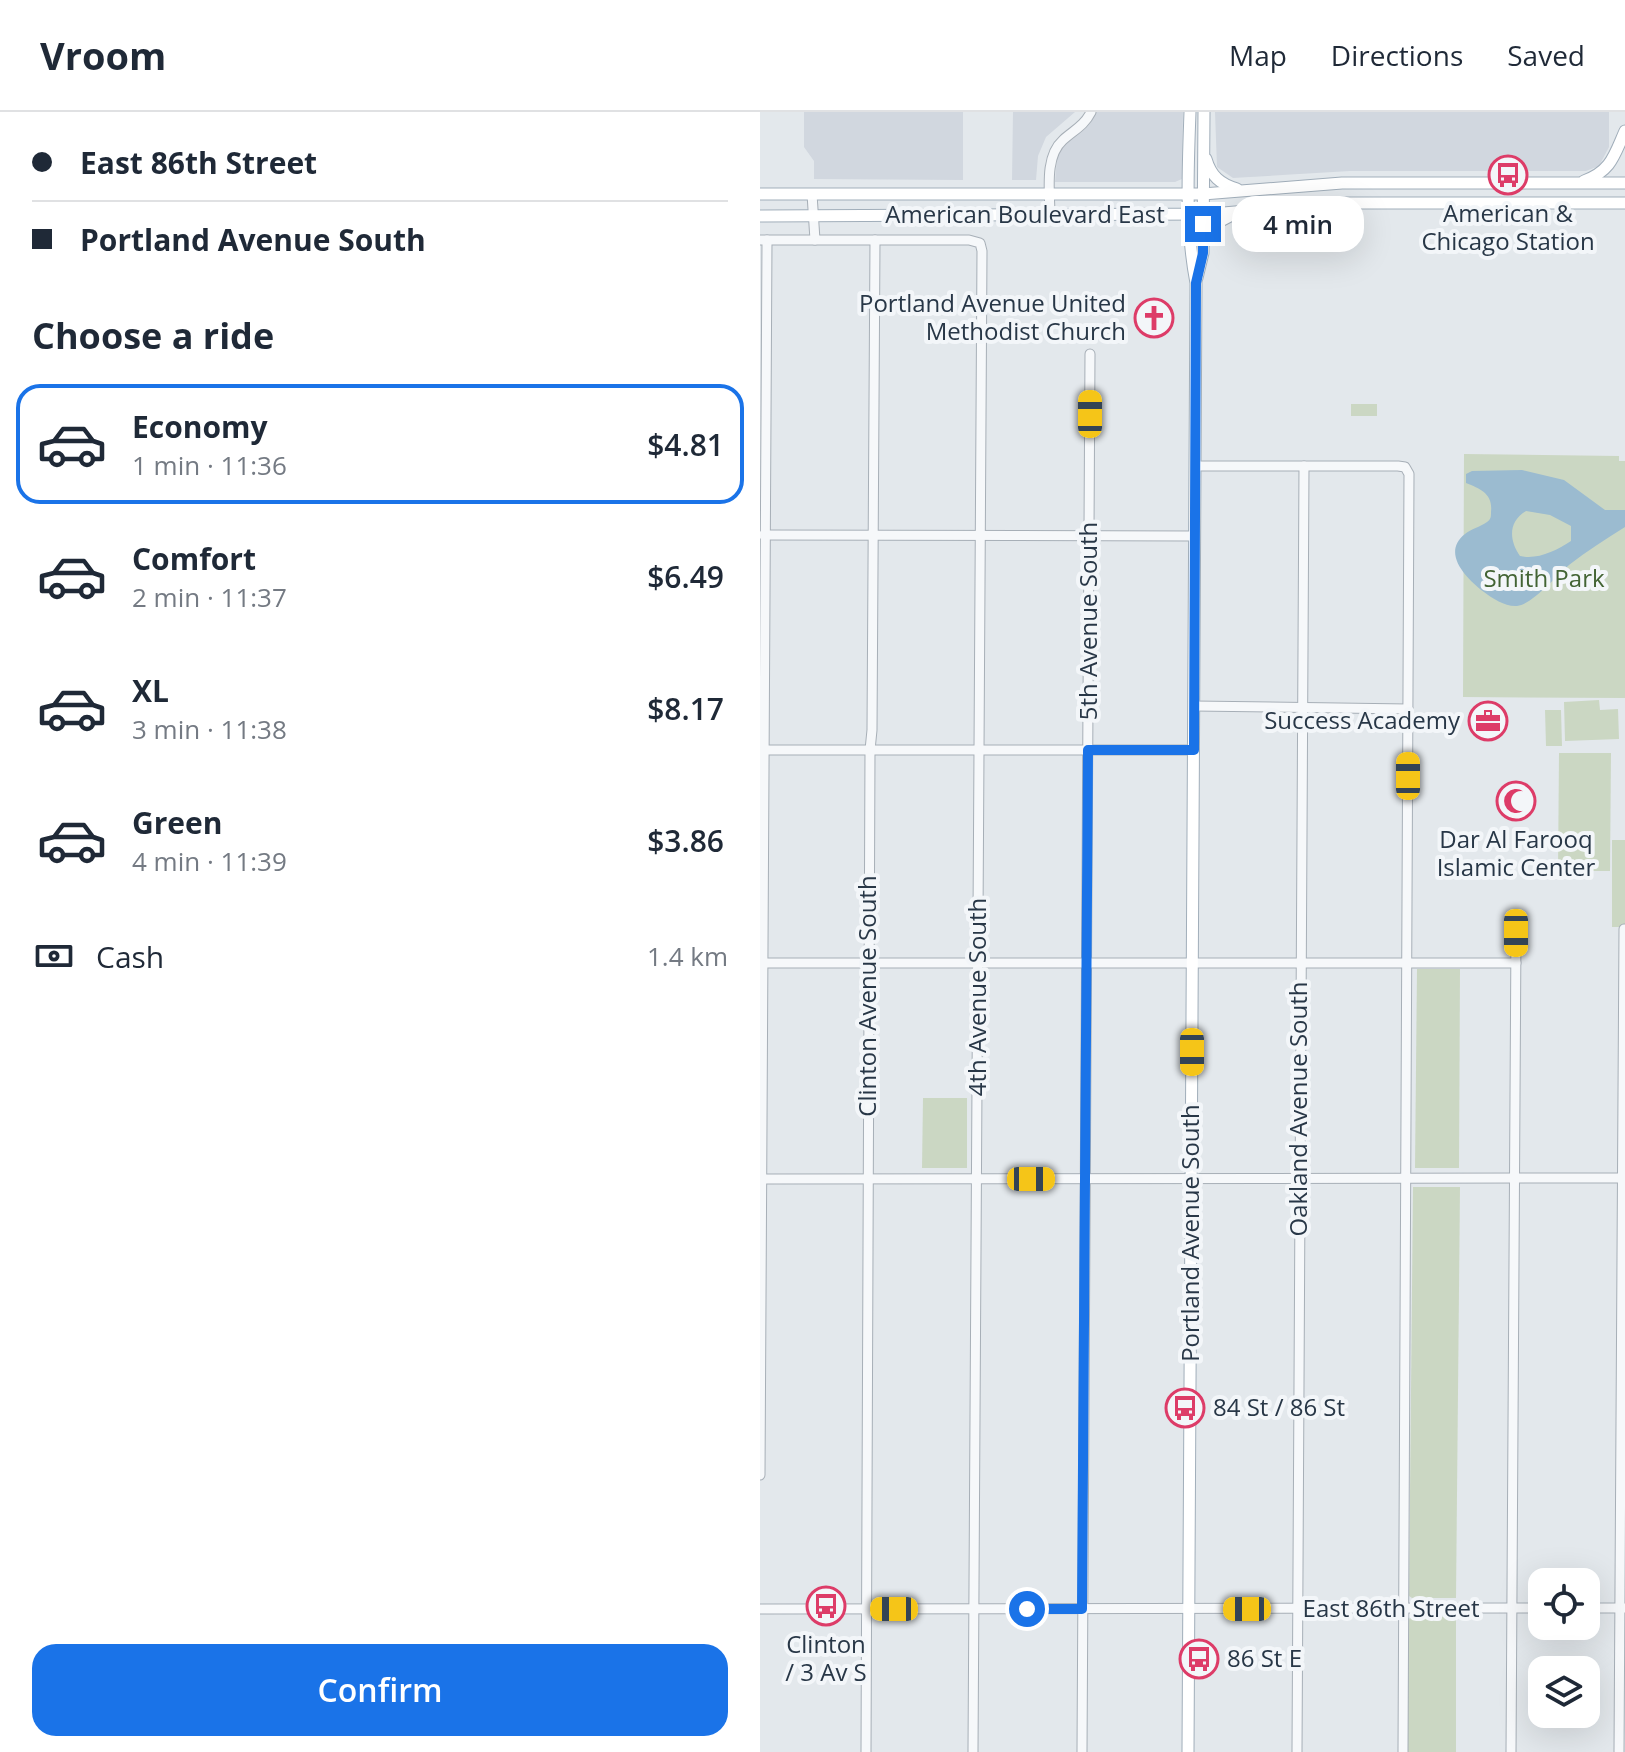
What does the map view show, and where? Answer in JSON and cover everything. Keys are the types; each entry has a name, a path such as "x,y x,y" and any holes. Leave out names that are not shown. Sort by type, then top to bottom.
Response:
{"main road":[{"name":"Portland Avenue South","path":"1188,1752 1196,466 1196,283 1190,253 1188,214 1190,112"},
{"name":"Portland Avenue South","path":"1196,283 1203,253 1204,112"},
{"path":"1578,183 1598,176 1607,168 1625,131"},
{"path":"1203,149 1215,178 1234,189 1250,192"},
{"path":"1378,183 1378,203"},
{"name":"American Boulevard East","path":"760,194 1203,194 1329,184 1625,185"},
{"path":"971,195 971,216"},
{"path":"999,195 999,216"},
{"name":"American Boulevard East","path":"760,216 1203,214 1328,204 1625,203"},
{"path":"1203,253 1207,236 1215,224 1228,216 1245,212"}],"street":[{"path":"1050,216 1052,158 1057,148 1091,112"},
{"path":"1625,173 1625,185"},
{"path":"812,194 815,240"},
{"path":"760,1475 764,240 875,240"},
{"name":"4th Avenue South","path":"875,240 969,240 980,243 982,251 973,1752"},
{"name":"Clinton Avenue South","path":"866,1752 868,963 875,240"},
{"name":"5th Avenue South","path":"1082,1752 1090,354"},
{"path":"1196,466 1405,467 1410,480 1403,1752"},
{"name":"Oakland Avenue South","path":"1297,1752 1304,466"},
{"path":"763,535 1195,536"},
{"path":"1194,706 1408,709"},
{"path":"762,750 1194,750"},
{"path":"1619,1752 1624,929"},
{"path":"1511,1752 1516,933"},
{"path":"762,963 1516,963"},
{"path":"761,1179 1624,1178"},
{"name":"East 86th Street","path":"760,1609 1528,1608"},
{"path":"1600,1608 1622,1608"}],"shaded area":[{"path":"804,112 963,112 963,180 814,179 814,161 804,147"},
{"path":"1013,112 1075,112 1046,137 1038,156 1036,180 1012,180"},
{"path":"1094,112 1183,112 1182,179 1175,182 1055,182 1057,157"},
{"path":"1215,112 1609,112 1609,147 1599,166 1586,171 1350,171 1233,178 1217,167"}],"green space":[{"path":"1351,404 1377,404 1377,416 1351,416"},
{"name":"Smith Park","path":"1464,454 1619,456 1619,461 1625,461 1625,698 1463,697"},
{"path":"1599,700 1600,710 1618,709 1619,739 1565,741 1564,702"},
{"path":"1545,710 1561,710 1562,746 1546,746"},
{"path":"1559,753 1611,753 1610,871 1558,871"},
{"path":"1612,840 1625,840 1625,927 1612,927"},
{"path":"1417,969 1460,969 1459,1168 1415,1168"},
{"path":"923,1098 967,1098 967,1168 922,1168"},
{"path":"1413,1187 1460,1187 1456,1598 1409,1596"},
{"path":"1412,1616 1456,1617 1456,1752 1408,1752 1408,1620"}],"water":[{"path":"1522,470 1564,480 1605,510 1625,510 1625,527 1569,565 1530,600 1517,606 1504,604 1470,580 1456,557 1458,541 1491,517 1488,496 1466,483 1466,474 1472,471","holes":["1526,511 1550,515 1571,526 1571,541 1546,554 1520,556 1512,538 1516,520"]}],"place":[{"name":"American & Chicago Station","path":"1508,175"},
{"name":"Portland Avenue United Methodist Church","path":"1154,318"},
{"name":"Success Academy","path":"1488,721"},
{"name":"Dar Al Farooq Islamic Center","path":"1516,801"},
{"name":"84 St / 86 St","path":"1185,1408"},
{"name":"Clinton / 3 Av S","path":"826,1606"},
{"name":"86 St E","path":"1199,1659"}],"route":[{"path":"1027,1609 1082,1609 1088,750 1194,750 1196,283 1203,253 1203,224"}]}
